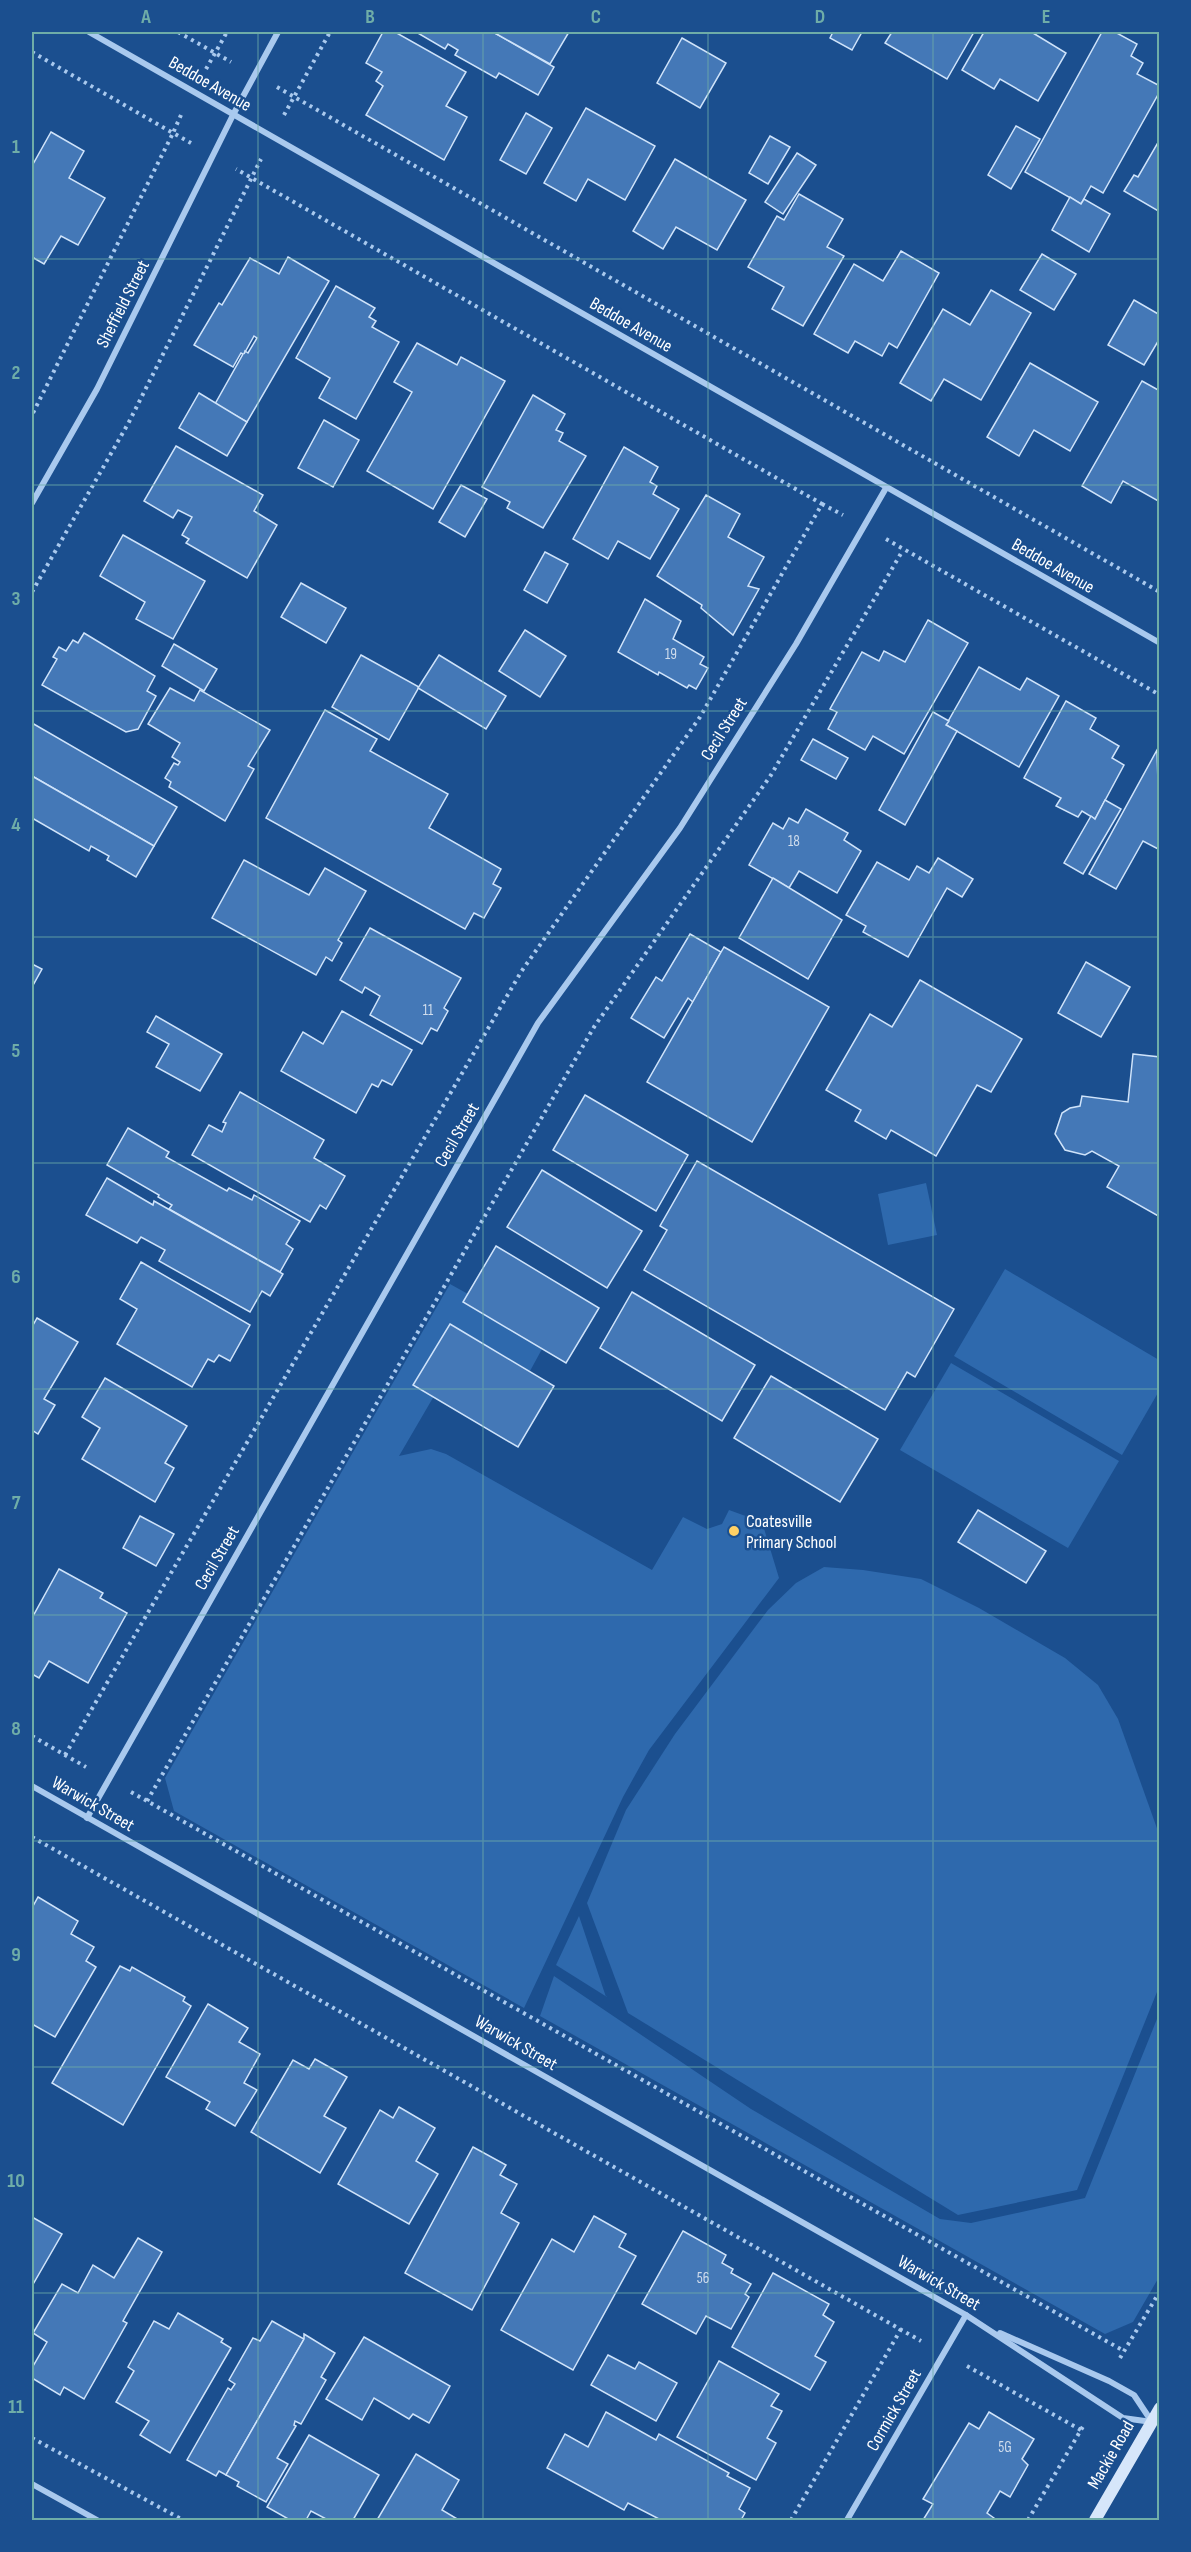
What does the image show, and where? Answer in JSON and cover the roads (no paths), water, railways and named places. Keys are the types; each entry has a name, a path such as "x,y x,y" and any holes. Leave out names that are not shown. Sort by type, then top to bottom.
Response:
{"street":[{"name":"Beddoe Avenue","path":"89,32 1160,643"},
{"name":"Sheffield Street","path":"32,503 97,389 233,115 278,32"},
{"name":"Cecil Street","path":"87,1818 538,1023 680,828 796,644 886,488"},
{"name":"Warwick Street","path":"32,1786 966,2315 1134,2395 1152,2422"},
{"name":"Cormick Street","path":"847,2520 966,2315"},
{"name":"Warwick Street","path":"986,2326 1123,2418 1152,2422"},
{"name":"Mackie Road","path":"1095,2520 1160,2408"},
{"path":"32,2484 97,2520"}],"place":[{"name":"Coatesville Primary School","path":"734,1531"}]}
